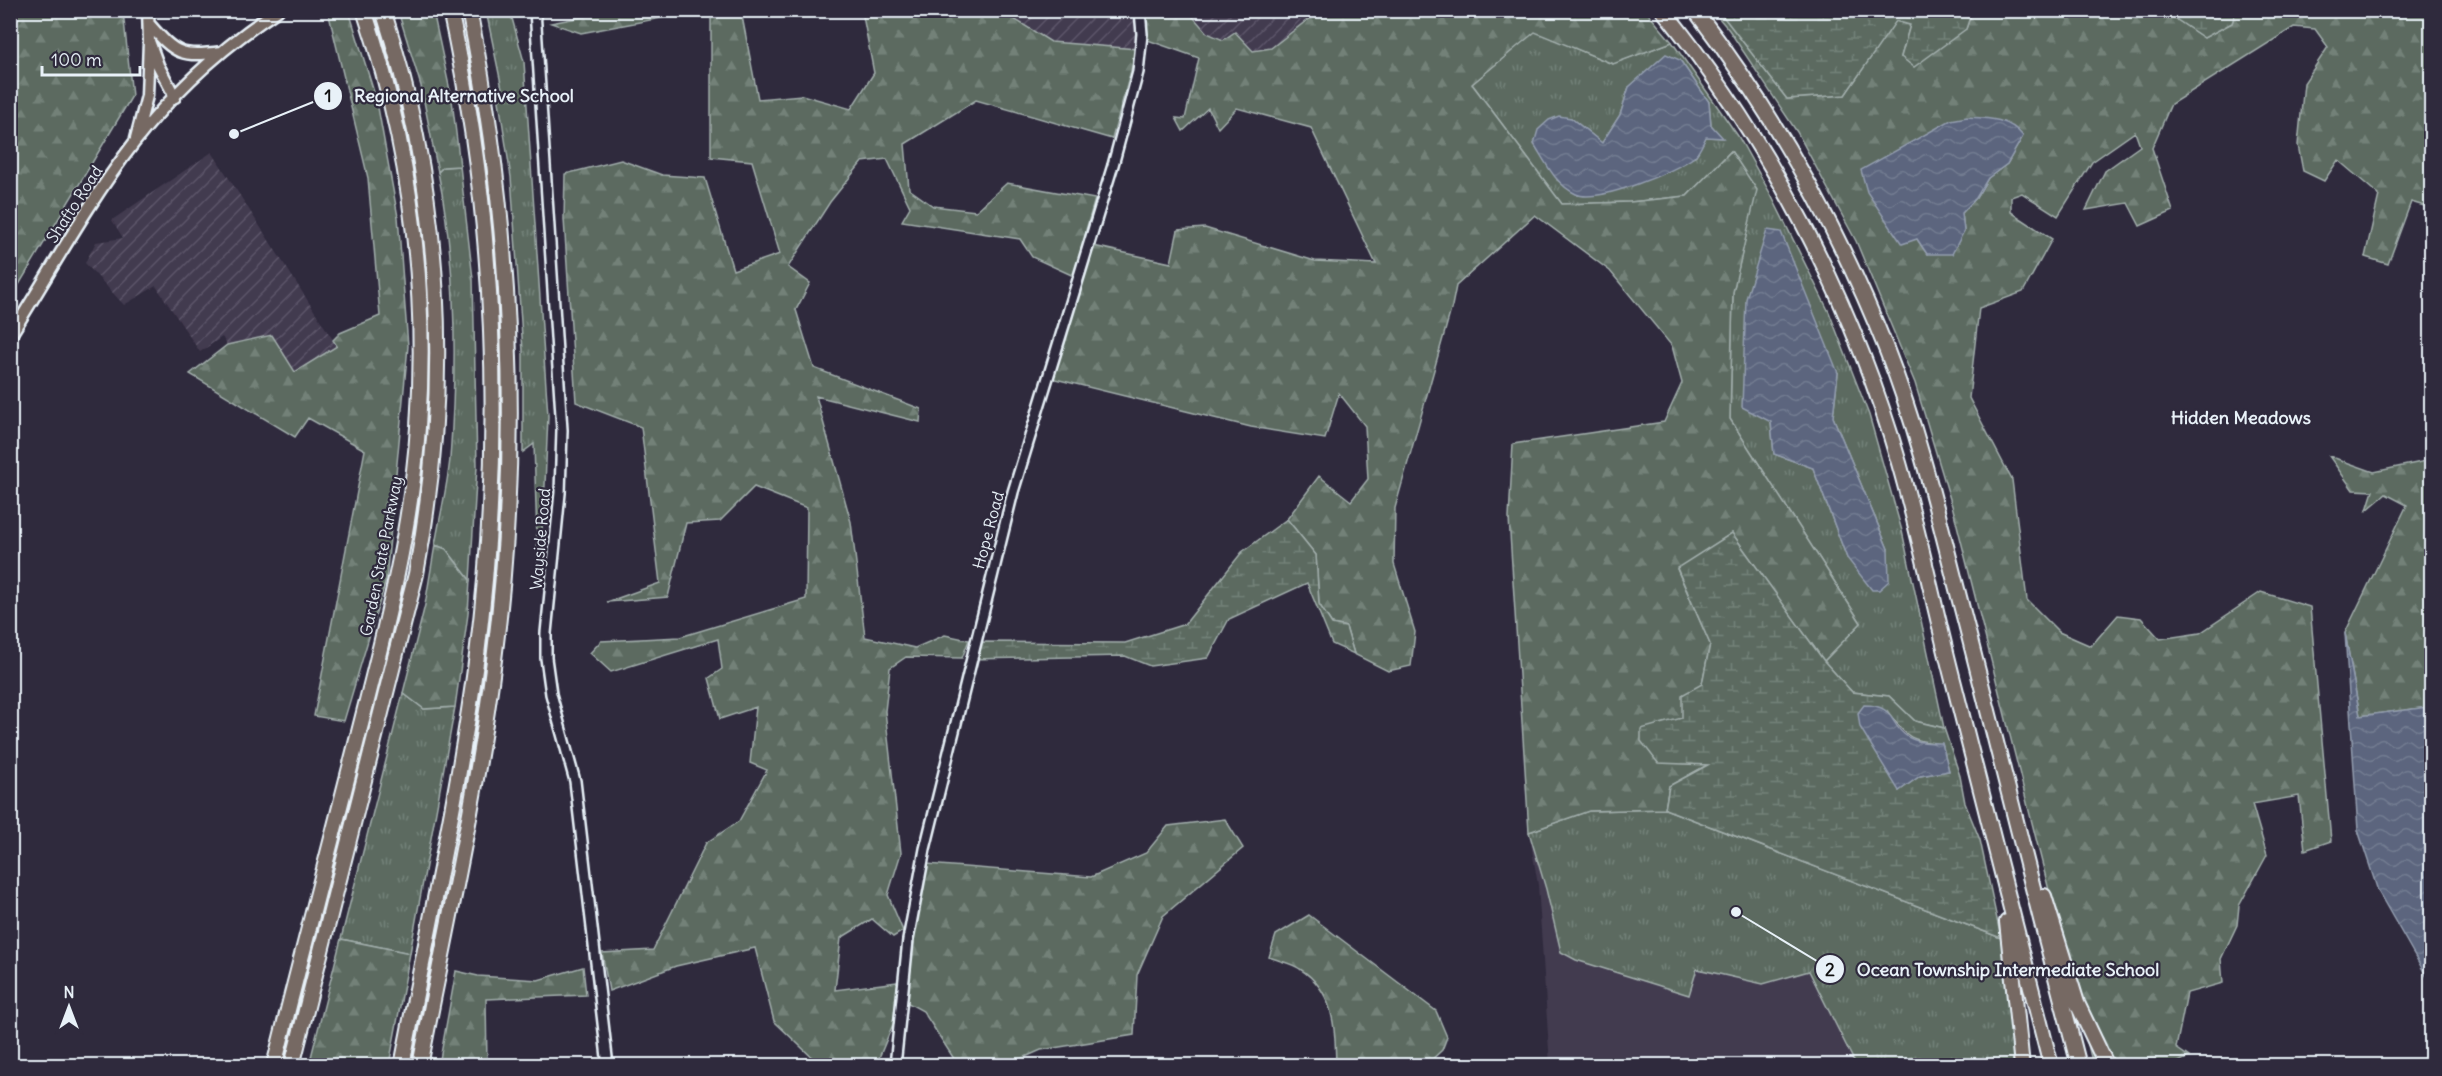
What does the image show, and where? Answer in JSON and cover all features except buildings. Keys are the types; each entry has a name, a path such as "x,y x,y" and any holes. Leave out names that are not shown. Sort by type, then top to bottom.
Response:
{"highway":[{"name":"Garden State Parkway","path":"274,1065 397,580 412,488 418,428 420,309 413,228 392,108 364,10"},
{"path":"292,1065 413,585 427,506 435,432 438,343 430,224 420,156 409,104 382,10"},
{"path":"402,1065 468,718 490,521 493,385 487,260 472,128 450,10"},
{"path":"420,1065 486,718 507,529 510,389 505,267 492,142 469,10"},
{"path":"1663,10 1732,105 1786,194 1828,277 1862,356 1899,463 2051,1065"},
{"path":"1695,10 1740,72 1802,172 1841,245 1877,325 1900,385 1922,455 2079,1065"},
{"path":"2003,768 2070,982 2087,1026 2107,1065"},
{"path":"2004,884 2022,1065"}],"main road":[{"path":"135,141 147,96 148,10"},
{"name":"Shafto Road","path":"10,336 90,204 135,141 175,97 222,52 278,10"},
{"path":"149,24 169,46 182,53 222,52"},
{"path":"149,41 158,65 175,97"}],"street":[{"name":"Wayside Road","path":"535,10 562,430 560,493 546,633 546,658 551,694 575,781 608,1065"},
{"name":"Hope Road","path":"895,1065 908,940 925,849 1013,492 1113,165 1138,72 1142,33 1140,10"}],"shaded area":[{"path":"1016,11 1139,11 1137,49 1051,42 1014,19"},
{"path":"1188,11 1319,11 1271,48 1253,51 1235,32 1223,40 1207,33"},
{"path":"212,152 337,346 295,372 271,335 227,345 222,337 200,352 156,286 124,305 85,263 96,242 123,238 112,220"},
{"path":"1665,809 2001,938 2016,1065 1550,1065 1538,885 1529,832 1588,811"}],"green space":[{"path":"11,10 123,11 132,96 11,298"},
{"path":"328,11 349,11 377,102 398,217 408,346 386,580 344,721 314,716 365,450 308,418 295,437 190,374 227,345 272,335 295,372 337,346 333,340 340,333 380,316 368,178"},
{"path":"398,11 433,11 452,100 460,166 443,167 438,172 421,86"},
{"path":"486,11 510,11 524,62 548,416 544,508 538,570 534,444 523,452 523,351 511,177 499,101 503,93"},
{"path":"613,11 698,11 581,33 551,23"},
{"path":"711,11 741,11 758,99 802,95 851,109 874,73 862,11 1016,11 1014,19 1051,42 1137,49 1112,139 976,100 905,144 909,189 933,206 976,211 1007,183 1095,199 1086,230 1089,245 1171,263 1178,230 1205,228 1315,261 1376,264 1311,128 1237,108 1218,128 1208,108 1183,131 1176,118 1185,119 1199,58 1139,37 1139,11 1188,11 1207,33 1223,40 1235,32 1253,51 1271,48 1319,11 1646,11 1672,42 1613,64 1535,32 1472,84 1562,204 1630,202 1687,196 1731,151 1757,190 1733,292 1730,419 1861,623 1824,661 1732,533 1677,569 1710,644 1702,684 1709,764 1669,786 1665,809 1589,811 1529,832 1509,518 1513,444 1664,422 1682,383 1672,346 1610,271 1535,215 1456,286 1395,508 1394,564 1415,632 1411,666 1388,671 1354,654 1346,627 1332,624 1319,604 1316,555 1287,519 1319,476 1351,501 1368,479 1365,426 1339,393 1325,439 1251,427 1047,377 1078,278 1032,257 1020,239 902,221 910,207 887,159 862,162 830,202 788,267 810,283 796,310 814,368 921,409 920,422 816,396 851,522 865,637 915,648 945,635 969,640 962,658 906,657 890,668 885,711 901,853 888,895 903,931 893,937 872,919 841,938 835,990 905,981 927,864 1091,877 1146,853 1168,826 1225,819 1243,848 1163,916 1137,975 1134,1035 1041,1050 1007,1065 958,1065 923,1011 903,1000 876,1065 820,1065 774,1021 755,948 676,966 609,991 602,953 653,950 706,843 739,821 767,770 750,763 756,707 720,719 709,678 722,669 718,639 611,672 590,653 601,641 680,637 806,599 807,508 754,487 720,521 686,523 668,597 607,602 660,583 641,427 576,402 564,219 565,174 621,160 662,175 705,178 733,270 780,254 752,161 711,157"},
{"path":"1713,11 1719,11 1787,99 1845,95 1895,21 1910,25 1901,57 1966,29 1972,11 2164,11 2204,38 2232,23 2236,11 2431,11 2431,208 2411,202 2388,264 2365,257 2379,195 2338,160 2324,181 2303,171 2298,145 2304,83 2328,47 2315,29 2294,27 2171,104 2152,148 2173,211 2140,226 2128,203 2086,210 2105,171 2140,146 2135,132 2092,162 2058,216 2022,193 2011,197 2011,212 2052,239 2023,292 1979,308 1969,398 2012,480 2027,600 2059,632 2091,646 2118,615 2141,618 2160,639 2200,633 2261,592 2310,607 2331,841 2305,850 2299,796 2252,804 2267,855 2239,906 2237,925 2221,959 2223,983 2187,993 2176,1048 2189,1057 2172,1065 2093,1065 1953,509 1915,383 1856,241 1797,132 1729,30","holes":["2023,136 2007,164 1988,178 1976,198 1962,213 1964,231 1927,254 1917,239"]},
{"path":"1719,11 1972,11 1966,29 1914,67 1901,57 1910,25 1896,21 1845,95 1787,99"},
{"path":"2164,11 2236,11 2232,23 2204,38"},
{"path":"1535,31 1612,64 1672,42 1738,136 1770,193 1829,312 1869,415 1902,531 1944,728 1915,721 1889,696 1852,692 1824,661 1861,623 1730,419 1733,292 1756,191 1731,151 1687,196 1630,202 1562,204 1472,84","holes":["1680,60 1709,102 1711,125 1722,138 1706,137 1695,157 1603,194 1578,195 1557,180 1571,118 1602,143 1620,115 1629,87","1838,373 1833,417 1888,549 1847,558 1813,468 1774,454 1771,422"]},
{"path":"460,166 473,279 477,466 470,580 446,549 435,545 450,459 454,387 452,279 438,172 443,167"},
{"path":"2329,456 2374,472 2431,460 2432,700 2428,707 2360,716 2345,633 2407,505 2386,494 2367,510 2373,491 2353,490"},
{"path":"1287,519 1316,555 1319,604 1332,624 1346,627 1354,654 1332,644 1307,583 1229,619 1208,658 1150,666 1125,656 971,659 977,642 1125,643 1185,624 1242,552"},
{"path":"1732,533 1824,661 1852,692 1889,696 1915,721 1944,728 1960,776 1965,803 1980,840 2001,938 1665,809 1669,786 1708,765 1658,763 1641,741 1641,729 1682,718 1682,695 1702,684 1710,644 1677,568","holes":["1888,712 1905,732 1915,739 1942,744 1949,771 1920,776 1899,791"]},
{"path":"435,545 446,549 470,580 468,614 455,707 424,709 403,693 425,605"},
{"path":"403,693 424,709 455,707 410,953 341,939"},
{"path":"1665,809 2001,938 2016,1065 1856,1065 1809,971 1763,984 1697,969 1689,995 1576,960 1561,952 1529,832 1588,811"},
{"path":"1309,915 1436,1011 1447,1037 1442,1050 1426,1065 1336,1065 1331,1012 1320,988 1312,978 1297,967 1269,957 1276,935"},
{"path":"341,939 410,953 389,1065 309,1065"},
{"path":"583,967 586,995 486,999 487,1065 439,1065 456,971 478,976 538,980"}],"water":[{"path":"1666,54 1680,60 1709,102 1711,125 1723,138 1706,137 1694,157 1636,185 1586,196 1576,194 1562,185 1534,144 1538,130 1549,120 1559,116 1571,118 1602,143 1620,115 1629,87"},
{"path":"1967,117 2004,122 2023,136 2007,164 1988,178 1976,198 1962,213 1964,231 1952,254 1927,254 1917,239 1902,244 1867,192 1861,170 1951,120"},
{"path":"1767,230 1781,232 1838,373 1833,417 1888,549 1889,581 1879,590 1872,590 1847,558 1813,468 1774,454 1771,422 1742,407 1746,299"},
{"path":"2345,633 2360,716 2428,707 2432,772 2431,984 2378,891 2358,830"},
{"path":"1864,705 1882,708 1891,716 1897,727 1912,739 1942,743 1949,771 1920,776 1899,791 1860,727 1858,713"}],"place":[{"name":"Regional Alternative School","path":"234,134"},
{"name":"Ocean Township Intermediate School","path":"1736,912"}],"district":[{"name":"Hidden Meadows","path":"2241,418"}]}
